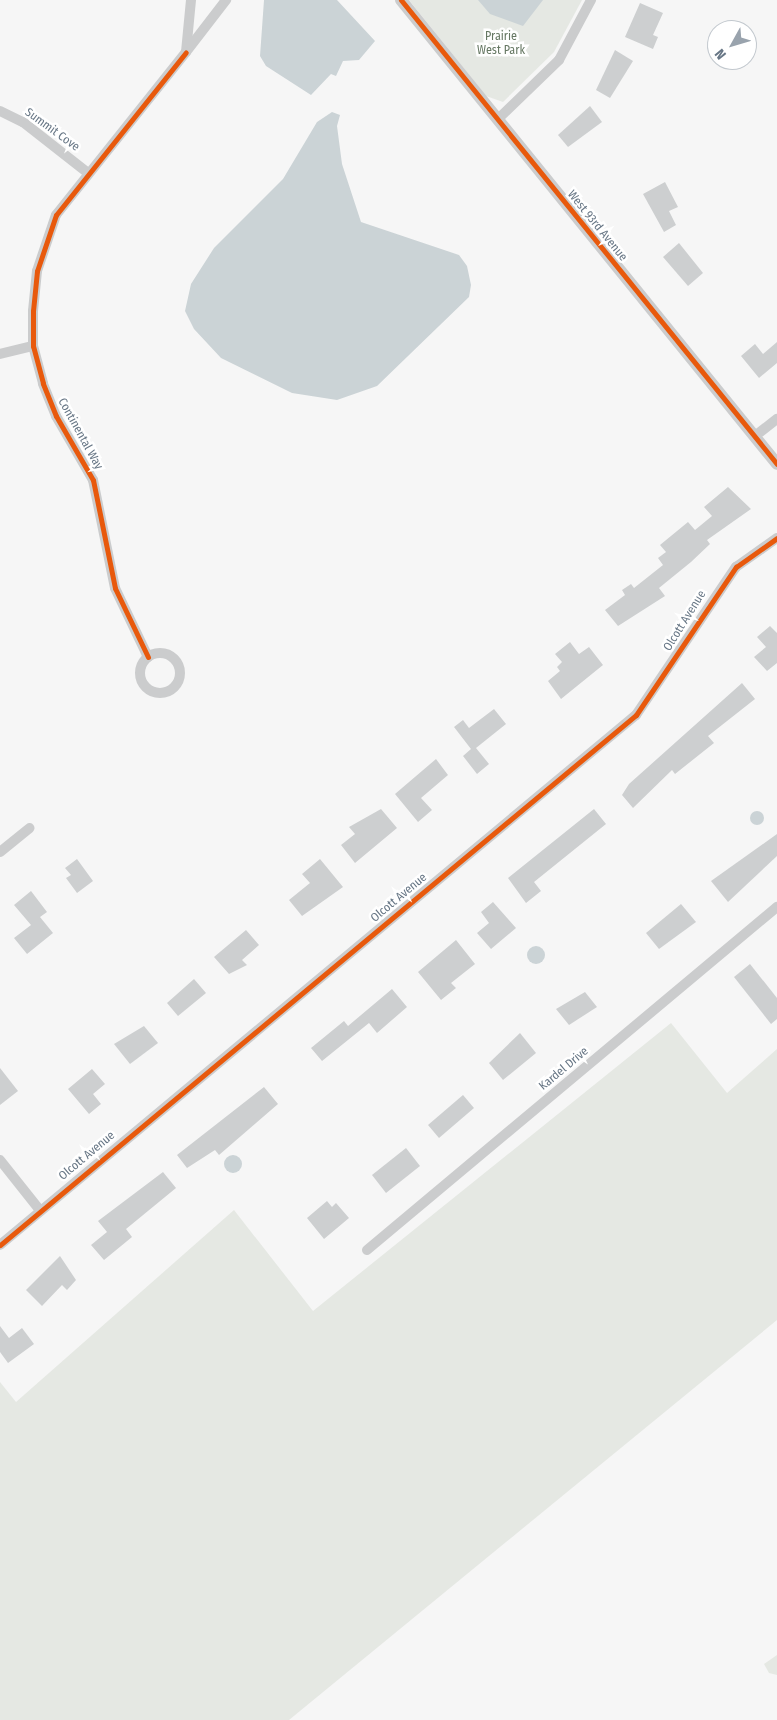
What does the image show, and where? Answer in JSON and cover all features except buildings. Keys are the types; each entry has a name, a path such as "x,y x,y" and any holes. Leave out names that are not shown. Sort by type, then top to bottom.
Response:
{"street":[{"path":"186,52 190,0"},
{"name":"Continental Way","path":"148,656 115,588 94,480 56,416 33,346 37,272 44,243 56,215 226,0"},
{"name":"West 93rd Avenue","path":"401,0 777,464"},
{"path":"498,119 559,60 591,0"},
{"name":"Summit Cove","path":"0,112 23,122 88,173"},
{"path":"0,354 33,346"},
{"path":"755,436 777,419"},
{"name":"Olcott Avenue","path":"0,1244 39,1209 636,715 736,567 777,538"},
{"path":"161,653 178,663 180,676 174,688 162,694 144,686 139,674 148,656 161,653"},
{"path":"0,852 30,828"},
{"name":"Kardel Drive","path":"367,1250 777,907"},
{"path":"0,1160 39,1209"}],"green space":[{"name":"Prairie West Park","path":"409,0 582,0 554,52 503,102 486,96"},
{"path":"671,1023 727,1093 777,1049 777,1320 289,1720 0,1720 0,1382 16,1402 234,1210 313,1311"},
{"path":"777,1655 777,1675 769,1673 764,1664"}],"shaded area":[{"path":"264,0 337,0 375,41 359,60 343,61 336,76 331,74 311,95 266,66 260,56"},
{"path":"478,0 543,0 523,26 490,14"},
{"path":"332,112 340,115 337,126 342,164 361,222 459,255 467,266 471,285 469,297 377,386 337,400 292,393 221,358 194,329 185,311 191,284 214,248 283,179 317,122"},
{"path":"754,811 760,811 764,818 760,825 754,825 750,821 750,815"},
{"path":"536,946 542,949 545,955 542,961 536,964 530,961 527,955 530,949"},
{"path":"233,1155 239,1158 242,1164 239,1170 233,1173 227,1170 224,1164 227,1158"}],"cycle path":[{"path":"401,0 777,464"},
{"path":"148,657 115,588 93,480 56,416 43,383 33,346 33,311 37,271 56,215 186,52"},
{"path":"0,1245 636,715 736,567 777,538"}]}
